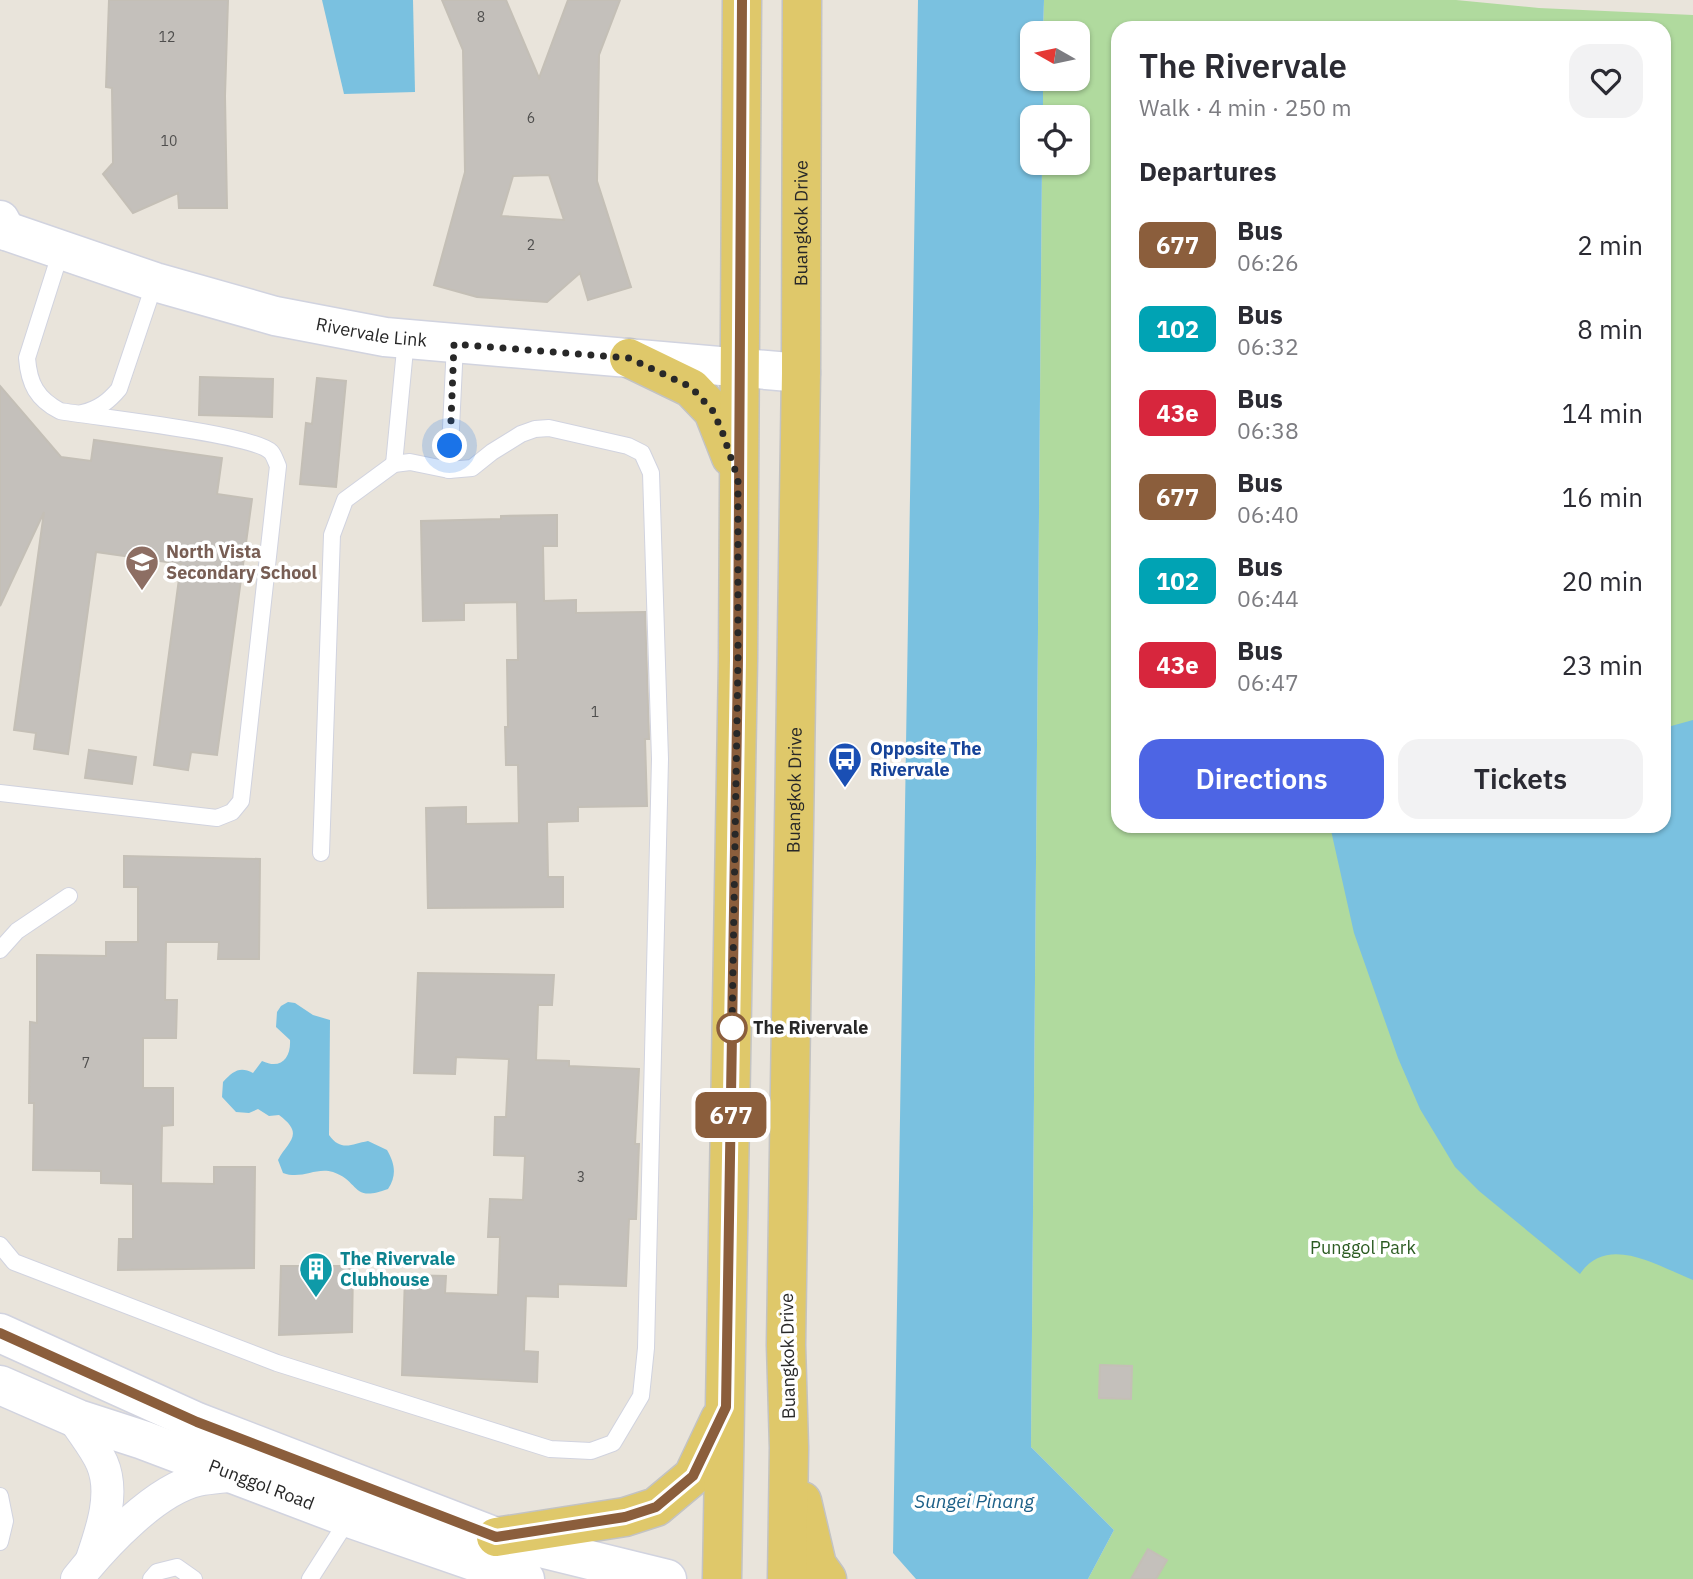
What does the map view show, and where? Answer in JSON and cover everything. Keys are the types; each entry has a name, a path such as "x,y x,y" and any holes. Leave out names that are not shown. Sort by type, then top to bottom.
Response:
{"main road":[{"path":"722,1579 738,660 742,0"},
{"name":"Buangkok Drive","path":"787,1579 789,1448 786,1345 801,373 802,0"},
{"name":"Rivervale Link","path":"2,226 61,251 155,282 275,316 406,339 801,373"},
{"path":"629,358 691,387 709,406 722,431 738,479"},
{"name":"Punggol Road","path":"0,1333 197,1422 496,1537 667,1579"},
{"name":"Punggol Road","path":"0,1385 73,1417 525,1579"},
{"path":"496,1537 625,1517 656,1507 693,1476 726,1407"},
{"path":"789,1448 817,1566 827,1579"}],"street":[{"path":"73,1417 103,1465 107,1486 102,1530 85,1570"},
{"path":"85,1570 145,1510 171,1491 197,1480 236,1475"}],"lane":[{"path":"0,793 217,818 232,812 242,801 278,466 270,451 255,444 164,426 60,411 46,403 34,390 28,375 27,358 61,251"},
{"path":"77,414 94,411 108,402 119,389 155,282"},
{"path":"394,464 406,339"},
{"path":"449,470 454,344"},
{"path":"0,1245 14,1262 277,1363 550,1449 591,1451 613,1443 641,1396 646,1348 660,760 651,473 642,453 628,446 549,428 535,429 521,433 472,468 449,470 410,462 394,464 345,500 331,535 321,853"},
{"path":"0,950 17,931 69,896"},
{"path":"0,1496 5,1521 0,1542"},
{"path":"310,1579 349,1518"},
{"path":"151,1579 157,1572 177,1567 194,1579"}],"green space":[{"name":"Punggol Park","path":"1044,0 1456,0 1539,8 1693,15 1693,1579 1088,1579 1114,1530 1031,1447 1042,175 1090,175 1090,105 1043,105 1043,91 1090,91 1090,21 1043,21"}],"water":[{"path":"322,0 413,0 415,92 344,94"},
{"name":"Sungei Pinang","path":"918,0 1044,0 1043,21 1020,21 1020,91 1043,91 1043,105 1020,105 1020,175 1042,175 1031,1447 1114,1530 1088,1579 916,1579 893,1553"},
{"path":"1693,720 1693,1280 1649,1261 1618,1254 1591,1262 1580,1274 1479,1191 1455,1167 1420,1109 1398,1058 1354,933 1332,833 1671,833 1671,726"},
{"path":"288,1002 295,1003 313,1015 330,1020 329,1135 338,1144 352,1145 368,1141 387,1150 394,1170 388,1189 368,1194 361,1192 348,1180 333,1172 296,1175 283,1173 278,1160 292,1138 292,1128 279,1115 269,1116 258,1109 249,1113 236,1112 222,1097 223,1082 233,1072 244,1070 253,1073 262,1061 275,1064 287,1057 290,1040 276,1027 277,1012"}],"building":[{"path":"109,0 228,0 225,96 227,208 179,208 178,193 133,213 103,174 113,163 112,88 106,87"},
{"path":"442,0 506,0 539,78 568,0 620,0 599,55 597,181 631,287 588,300 580,273 547,302 477,297 434,285 465,172 463,50","holes":["549,175 564,220 501,216 513,176"]},
{"path":"200,377 273,379 272,417 199,415"},
{"path":"317,378 346,381 336,487 300,484 306,423 312,424"},
{"path":"0,386 61,457 91,461 94,440 222,458 217,494 252,499 217,755 191,752 188,770 154,765 181,564 96,552 68,754 34,749 36,733 14,730 44,512 0,606"},
{"path":"557,515 557,546 543,546 544,601 576,600 576,613 645,612 649,739 645,739 647,806 578,807 578,821 547,822 548,877 563,877 563,907 428,908 426,808 466,807 466,824 519,823 518,765 506,765 505,727 508,727 507,660 518,660 517,602 464,603 464,620 423,621 421,521"},
{"path":"89,750 136,757 132,784 85,778"},
{"path":"124,856 260,859 259,959 218,959 219,942 166,942 165,1000 177,1000 176,1038 143,1038 143,1088 173,1088 173,1125 162,1126 161,1183 214,1184 214,1167 255,1167 254,1268 118,1270 119,1239 133,1239 133,1184 101,1183 101,1171 33,1170 34,1103 29,1103 30,1022 37,1023 37,955 106,956 106,942 138,942 138,887 124,887"},
{"path":"418,973 554,975 552,1005 538,1005 536,1060 569,1061 569,1066 639,1069 635,1144 639,1144 636,1219 629,1219 626,1286 558,1284 558,1297 526,1296 524,1351 538,1352 537,1382 402,1375 405,1275 446,1276 445,1293 498,1295 500,1237 488,1237 490,1199 523,1200 525,1156 494,1155 495,1117 506,1117 509,1059 456,1057 455,1074 414,1073"},
{"name":"The Rivervale Clubhouse","path":"281,1266 353,1266 352,1332 279,1335"},
{"path":"1100,1365 1132,1366 1131,1399 1099,1398"},
{"path":"1148,1549 1167,1560 1156,1579 1131,1579"}],"bus line":[{"name":"677","path":"0,1333 197,1422 496,1537 625,1517 656,1507 693,1476 726,1407 738,660 742,0"}],"place":[{"name":"North Vista Secondary School","path":"142,592"},
{"name":"Opposite The Rivervale","path":"845,789"},
{"name":"The Rivervale","path":"732,1028"},
{"name":"The Rivervale Clubhouse","path":"316,1299"}],"route":[{"path":"450,446 454,344 629,358 691,387 713,411 738,479 732,1028"}]}
